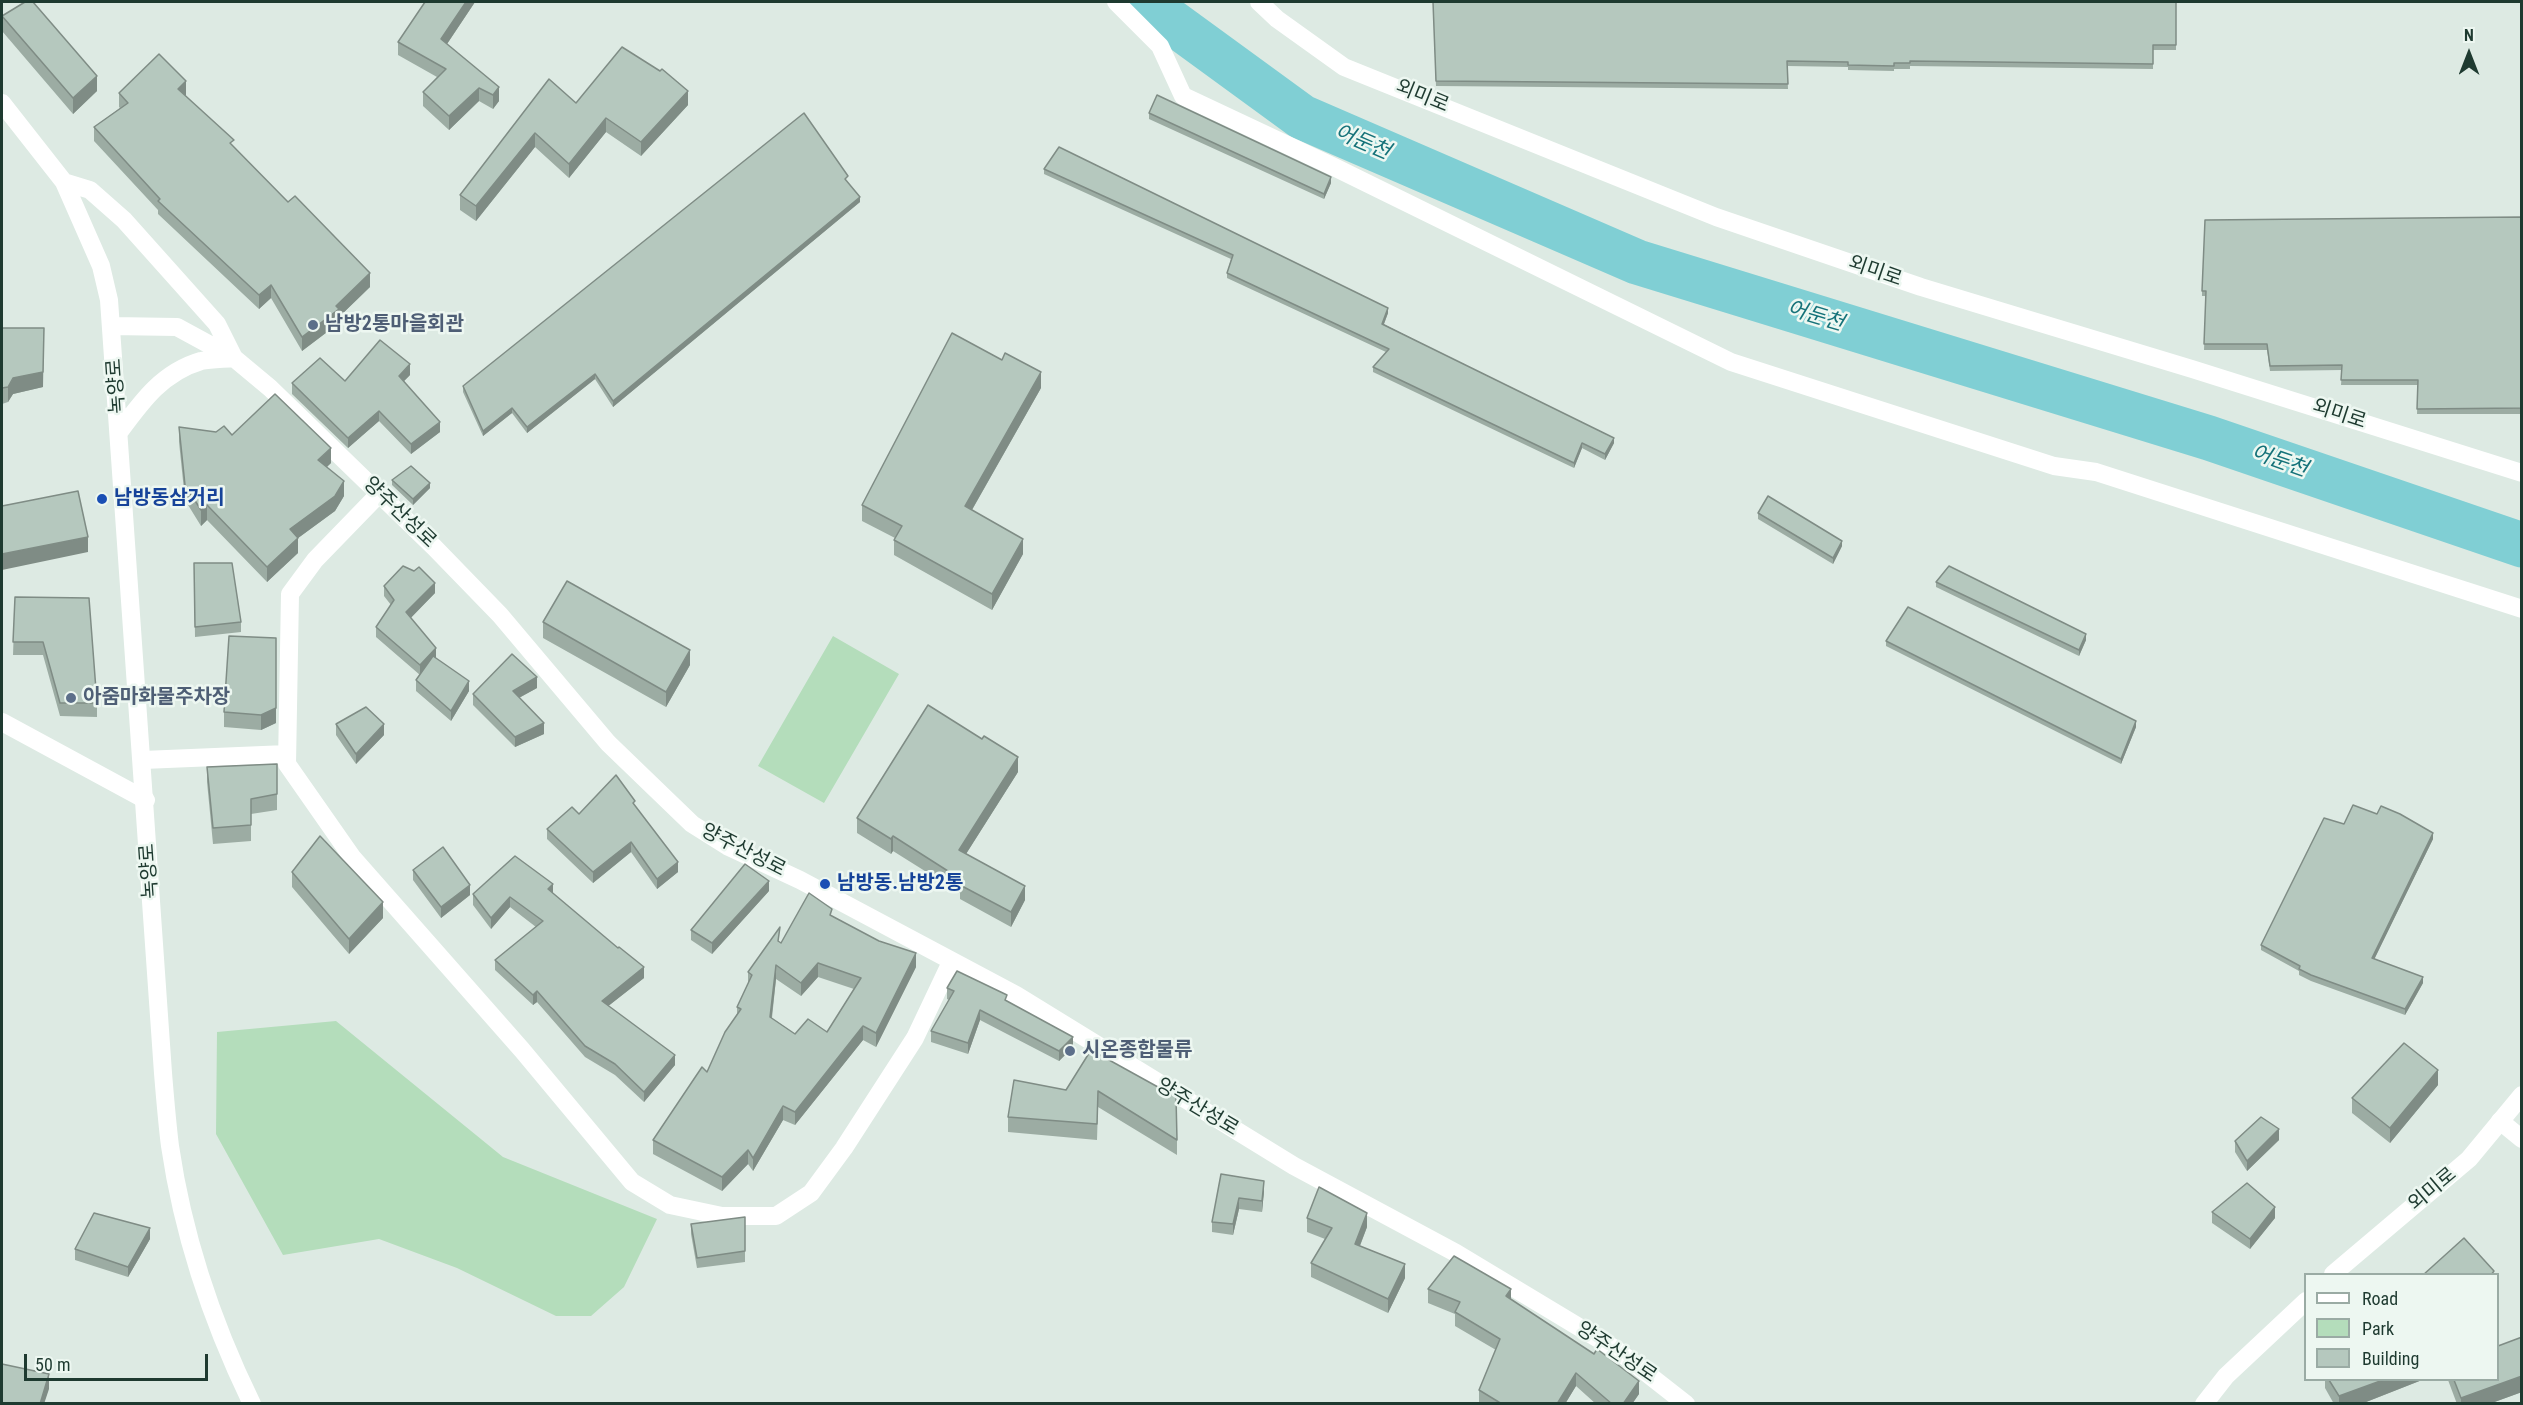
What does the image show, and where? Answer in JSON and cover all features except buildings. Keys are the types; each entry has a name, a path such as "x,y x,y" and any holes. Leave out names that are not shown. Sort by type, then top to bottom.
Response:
{"street":[{"path":"1116,2 1160,46 1183,96 1334,166 1731,362 2054,466 2096,472 2522,609"},
{"name":"외미로","path":"1259,2 1277,20 1344,67 1716,217 1922,287 2522,473"},
{"path":"2,103 64,182 101,266 112,326"},
{"path":"64,182 90,190 124,220 217,324 234,358 203,361 182,369 149,391 120,431"},
{"name":"양주산성로","path":"112,326 177,327 234,358 270,388 500,615 608,743 692,824 727,846 800,880 1016,995 1294,1166 1456,1253 1617,1350 1686,1404"},
{"name":"녹양로","path":"112,326 170,1146 187,1228 204,1290 233,1365 252,1404"},
{"path":"379,494 315,560 291,594 287,764 352,857 522,1050 632,1182 670,1205 722,1216 776,1216 811,1193 844,1148 915,1038 951,962"},
{"path":"2,722 146,801"},
{"path":"143,760 287,754"},
{"name":"외미로","path":"2335,1273 2469,1159 2522,1095"},
{"path":"2500,1121 2522,1139"},
{"path":"2204,1404 2226,1376 2304,1303"}],"green space":[{"path":"833,636 899,674 824,803 758,766"},
{"path":"336,1021 503,1157 657,1219 624,1287 591,1316 556,1316 457,1268 379,1239 283,1255 216,1134 217,1032"}],"waterway":[{"name":"어둔천","path":"1150,2 1154,9 1302,117 1637,262 2209,438 2522,545"}],"place":[{"name":"남방2통마을회관","path":"313,325"},
{"name":"남방동삼거리","path":"102,499"},
{"name":"아줌마화물주차장","path":"71,698"},
{"name":"남방동.남방2통","path":"825,884"},
{"name":"시온종합물류","path":"1070,1051"}]}
